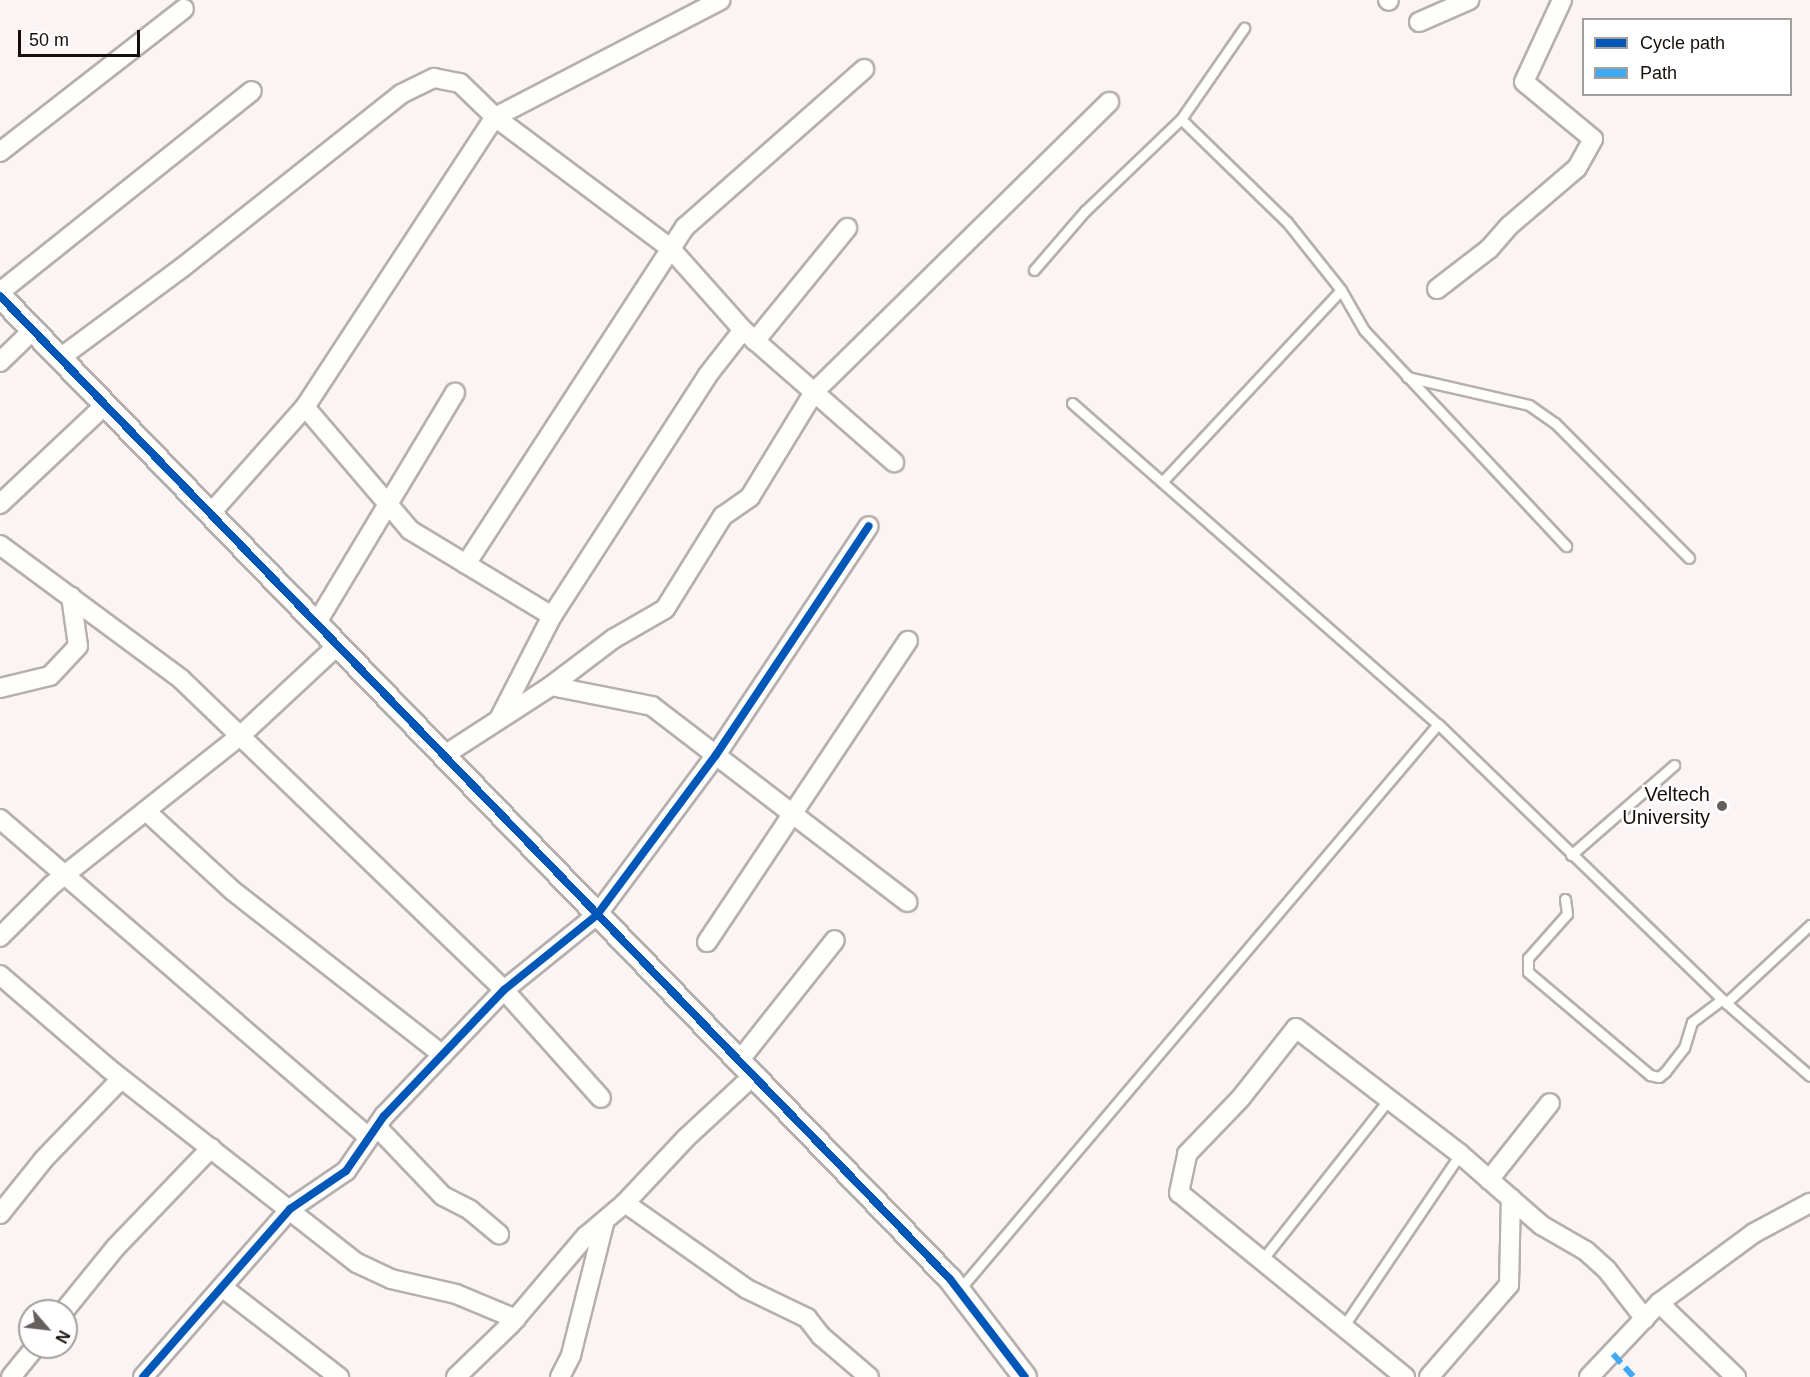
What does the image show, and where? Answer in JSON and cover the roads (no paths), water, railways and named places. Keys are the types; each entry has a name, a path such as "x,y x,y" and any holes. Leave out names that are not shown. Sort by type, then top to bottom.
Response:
{"street":[{"path":"210,514 305,407 495,117 721,0"},
{"path":"1419,22 1469,0"},
{"path":"1437,289 1489,249 1509,226 1577,168 1593,139 1524,82 1562,0"},
{"path":"0,152 184,9"},
{"path":"466,564 685,227 864,69"},
{"path":"60,358 183,267 401,94 434,78 460,83 495,117 670,248 749,335 894,462"},
{"path":"252,91 0,294 959,1290 1025,1377"},
{"path":"443,756 551,686 613,639 665,609 723,516 750,497 814,392 1109,102"},
{"path":"498,721 552,616 707,376 749,335 848,228"},
{"path":"0,362 33,330"},
{"path":"316,624 455,393"},
{"path":"0,504 105,405"},
{"path":"305,407 389,502 410,530 552,616"},
{"path":"143,1377 290,1209 346,1171 373,1132 504,990 597,915 716,755 869,526"},
{"path":"0,545 181,679 504,990 601,1098"},
{"path":"0,688 50,675 78,646 71,596"},
{"path":"707,942 794,815 908,641"},
{"path":"0,937 66,875 239,737 337,645"},
{"path":"551,686 652,706 907,903"},
{"path":"146,811 234,891 443,1055"},
{"path":"0,819 373,1132 443,1196 470,1210 499,1234"},
{"path":"456,1377 516,1319 586,1236 625,1203 746,1069 835,940"},
{"path":"0,975 121,1078 357,1263 391,1279 456,1294 516,1319"},
{"path":"1405,1377 1179,1193 1187,1154 1240,1099 1296,1028 1460,1154 1541,1225 1586,1251 1607,1270 1645,1319"},
{"path":"0,1214 44,1159 121,1078"},
{"path":"1490,1180 1550,1103"},
{"path":"74,1299 115,1248 211,1148"},
{"path":"1429,1377 1509,1285 1511,1198"},
{"path":"625,1203 747,1289 807,1318 821,1336 869,1377"},
{"path":"1589,1377 1659,1303 1754,1233 1810,1203"},
{"path":"560,1377 571,1355 605,1220"},
{"path":"222,1287 339,1377"},
{"path":"1659,1303 1736,1377"},
{"path":"11,1377 25,1359"}],"lane":[{"path":"1034,270 1085,211 1181,119 1244,28"},
{"path":"1181,119 1287,222 1341,290 1364,330 1566,546"},
{"path":"1162,482 1341,290"},
{"path":"1407,377 1529,405 1555,423 1689,558"},
{"path":"1072,404 1438,724 1724,1001 1810,1076"},
{"path":"959,1290 1438,724"},
{"path":"1571,855 1674,765"},
{"path":"1564,899 1567,914 1528,958 1528,972 1650,1075 1659,1077 1684,1048 1692,1022 1724,1001 1810,925"},
{"path":"1262,1260 1389,1099"},
{"path":"1343,1327 1460,1154"}],"place":[{"name":"Veltech University","path":"1722,806"}]}
